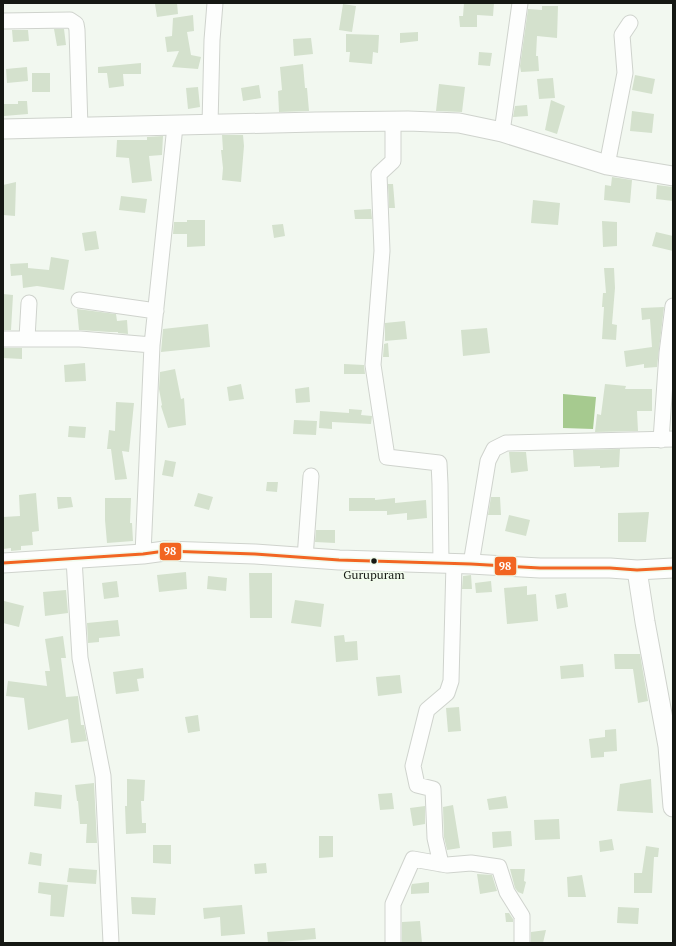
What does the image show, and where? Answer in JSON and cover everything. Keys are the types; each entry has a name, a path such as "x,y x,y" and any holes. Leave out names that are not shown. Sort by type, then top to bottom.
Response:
{"main road":[{"path":"3,129 393,121 460,123 502,132 607,165 673,176"},
{"path":"3,563 143,554 165,550 305,558 455,563 540,568 610,568 637,570 673,568"},
{"path":"637,570 668,746 673,807"}],"street":[{"path":"210,125 212,40 215,3"},
{"path":"502,132 520,3"},
{"path":"3,21 70,20 76,24 80,128"},
{"path":"607,165 625,73 622,35 630,23"},
{"path":"393,121 393,161 379,174 382,251 373,365 387,457 439,463 440,484 455,563 451,681 447,693 427,710 413,766 417,785 433,789 435,838 441,864"},
{"path":"143,554 152,344 175,126"},
{"path":"79,300 156,311"},
{"path":"27,338 29,303"},
{"path":"455,563 488,461 494,449 506,443 667,440 667,353 673,306"},
{"path":"3,339 80,338 152,344"},
{"path":"305,558 311,476"},
{"path":"74,559 80,658 103,776 111,943"},
{"path":"393,943 393,904 413,859 447,865 470,863 499,867 507,892 522,916 522,943"}],"shaded area":[{"path":"563,394 596,397 593,429 563,428"}],"building":[{"path":"177,3 178,14 157,17 155,4"},
{"path":"464,3 494,3 493,16 477,15 477,27 460,27 459,16 463,16"},
{"path":"343,4 356,6 352,32 339,30"},
{"path":"542,6 558,6 557,38 537,36 536,56 538,56 539,71 521,72 520,66 528,9 542,10"},
{"path":"193,15 194,31 187,32 191,55 201,57 198,69 172,67 179,51 167,52 165,37 172,36 173,18"},
{"path":"54,29 64,29 66,45 57,46"},
{"path":"12,30 28,30 29,41 13,42"},
{"path":"418,32 418,41 400,43 400,33"},
{"path":"346,34 379,35 378,53 373,52 372,64 349,62 350,52 346,52"},
{"path":"311,38 313,54 294,56 293,39"},
{"path":"479,52 492,53 490,66 478,65"},
{"path":"141,63 141,74 123,74 124,86 109,88 107,73 98,73 98,67"},
{"path":"303,64 309,111 279,112 278,91 282,90 280,67"},
{"path":"27,67 28,81 7,83 6,69"},
{"path":"32,73 50,73 50,92 32,92"},
{"path":"635,75 655,79 652,94 632,90"},
{"path":"553,78 555,98 539,99 537,79"},
{"path":"439,84 465,87 462,112 436,111"},
{"path":"259,85 261,98 243,101 241,88"},
{"path":"198,87 200,107 188,109 186,88"},
{"path":"551,100 565,106 557,134 545,130"},
{"path":"18,101 27,101 28,114 4,116 3,104 18,104"},
{"path":"527,105 528,116 513,117 515,106"},
{"path":"632,111 654,114 652,133 630,131"},
{"path":"222,135 243,135 244,146 241,182 222,180"},
{"path":"163,136 162,155 149,156 152,181 132,183 129,158 116,157 117,140 147,140 147,137"},
{"path":"612,177 632,180 630,203 604,200 605,185 611,186"},
{"path":"16,182 15,216 3,215 3,185"},
{"path":"388,184 393,184 395,208 389,208"},
{"path":"657,185 673,187 673,201 656,199"},
{"path":"121,196 147,199 145,213 119,210"},
{"path":"533,200 560,203 558,225 531,223"},
{"path":"371,209 372,219 355,219 354,210"},
{"path":"187,220 205,220 205,246 187,247 187,234 173,234 174,222 187,222"},
{"path":"602,221 617,222 617,246 603,247"},
{"path":"283,224 285,236 274,238 272,225"},
{"path":"96,231 99,249 85,251 82,233"},
{"path":"656,232 673,236 673,251 652,246"},
{"path":"51,257 69,260 64,290 37,286 23,288 22,275 11,276 10,264 28,263 28,268 49,270"},
{"path":"604,268 614,268 615,288 612,324 617,325 616,340 602,339 604,307 602,307 603,293 606,293"},
{"path":"3,294 13,295 11,330 3,330"},
{"path":"664,307 657,367 644,368 644,364 626,367 624,351 652,347 650,319 642,320 641,308"},
{"path":"77,309 116,314 117,321 127,320 128,334 79,330"},
{"path":"405,321 407,339 385,341 385,323"},
{"path":"208,324 210,347 161,352 163,329"},
{"path":"487,328 490,353 463,356 461,330"},
{"path":"388,343 389,357 383,357 384,344"},
{"path":"3,348 22,348 22,359 3,358"},
{"path":"85,363 86,381 65,382 64,365"},
{"path":"344,364 364,365 365,374 344,374"},
{"path":"175,369 181,399 184,398 186,425 168,428 161,406 159,389 160,372"},
{"path":"241,384 244,399 229,401 227,387"},
{"path":"605,384 626,386 625,389 652,389 652,411 637,411 638,431 595,432 597,414 601,415"},
{"path":"309,387 310,402 296,403 295,389"},
{"path":"116,402 134,403 129,452 122,451 127,479 115,480 111,449 107,449 109,430 115,431"},
{"path":"349,409 362,410 361,415 372,416 371,424 332,422 332,429 319,428 320,411 349,413"},
{"path":"294,420 317,421 316,435 293,434"},
{"path":"69,426 86,427 85,438 68,437"},
{"path":"620,449 619,467 574,467 573,450"},
{"path":"509,452 526,452 528,471 511,473"},
{"path":"165,460 176,462 173,477 162,475"},
{"path":"267,482 278,482 277,492 266,491"},
{"path":"36,493 39,531 32,532 33,545 21,546 21,550 11,551 11,548 3,549 3,517 20,516 19,495"},
{"path":"198,493 213,497 209,510 194,506"},
{"path":"57,497 71,497 73,507 58,509"},
{"path":"491,497 500,497 501,515 488,515"},
{"path":"105,498 131,498 130,523 132,523 133,541 107,543"},
{"path":"349,498 375,498 375,500 395,498 395,503 426,500 427,518 407,520 407,513 387,515 387,511 349,511"},
{"path":"649,512 646,542 618,542 618,513"},
{"path":"509,515 530,520 526,536 505,531"},
{"path":"316,530 335,530 335,543 315,542"},
{"path":"186,572 187,589 159,592 157,575"},
{"path":"249,573 272,573 272,618 250,618"},
{"path":"471,575 472,589 462,589 463,576"},
{"path":"208,576 227,578 226,591 207,589"},
{"path":"117,581 119,597 104,599 102,583"},
{"path":"491,581 492,592 476,593 475,583"},
{"path":"527,586 527,595 536,594 538,621 507,624 504,588"},
{"path":"66,590 68,613 45,616 43,592"},
{"path":"566,593 568,607 557,609 555,595"},
{"path":"295,600 324,604 321,627 291,623"},
{"path":"4,601 24,606 19,627 3,623"},
{"path":"118,620 120,636 99,638 99,642 88,643 87,623"},
{"path":"344,635 345,642 357,641 358,660 336,662 334,636"},
{"path":"63,636 66,658 61,658 66,697 78,696 81,725 84,725 87,741 71,743 68,719 28,730 24,698 6,696 8,681 47,686 45,671 50,671 45,639"},
{"path":"614,654 640,654 648,701 638,703 633,669 615,669"},
{"path":"583,664 584,677 561,679 560,666"},
{"path":"143,668 144,678 137,679 139,691 116,694 113,672"},
{"path":"400,675 402,693 378,696 376,677"},
{"path":"459,707 461,731 448,732 446,708"},
{"path":"198,715 200,731 188,733 185,717"},
{"path":"616,729 617,751 604,752 604,757 591,758 589,739 605,737 605,730"},
{"path":"127,779 145,780 144,801 141,801 142,823 146,823 146,833 126,834 125,806 127,806"},
{"path":"651,779 653,813 617,811 620,784"},
{"path":"94,783 97,843 86,843 87,824 80,824 75,785"},
{"path":"35,792 62,795 61,809 34,806"},
{"path":"392,793 394,809 380,810 378,794"},
{"path":"506,796 508,808 489,810 487,799"},
{"path":"453,805 460,848 447,850 444,837 443,807"},
{"path":"425,806 425,824 413,826 410,808"},
{"path":"559,819 560,839 535,840 534,820"},
{"path":"511,831 512,846 493,848 492,832"},
{"path":"319,836 333,836 333,857 319,858"},
{"path":"612,839 614,850 600,852 599,841"},
{"path":"153,845 171,845 171,864 153,863"},
{"path":"646,846 659,848 658,857 654,857 652,893 634,893 634,873 642,873"},
{"path":"30,852 42,854 41,866 28,864"},
{"path":"266,863 267,873 255,874 254,864"},
{"path":"69,868 97,870 96,884 67,882"},
{"path":"510,869 525,869 524,881 526,882 523,894 518,892 515,888"},
{"path":"477,874 492,875 497,891 480,894"},
{"path":"582,875 586,897 568,897 567,877"},
{"path":"39,882 68,885 64,917 50,916 51,895 38,893"},
{"path":"429,882 429,893 411,894 412,884"},
{"path":"131,897 156,898 155,915 132,914"},
{"path":"242,905 245,934 221,936 220,917 204,919 203,908"},
{"path":"618,907 639,908 638,924 617,923"},
{"path":"505,913 509,913 513,919 513,922 506,922"},
{"path":"420,921 422,943 402,943 402,922"},
{"path":"315,928 316,939 268,943 267,932"},
{"path":"546,930 543,943 531,943 531,932"}],"transit line":[{"name":"98","path":"3,563 143,554 165,551 540,568 610,568 637,570 673,568"}],"place":[{"name":"Gurupuram","path":"374,561"}]}
